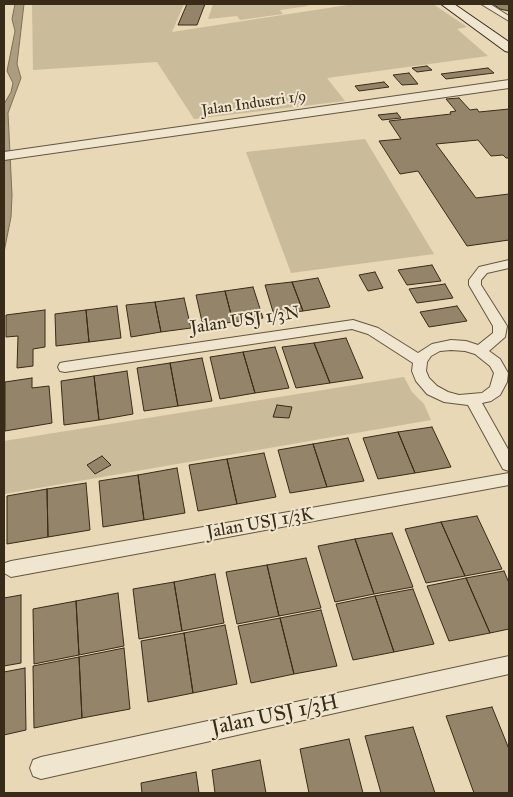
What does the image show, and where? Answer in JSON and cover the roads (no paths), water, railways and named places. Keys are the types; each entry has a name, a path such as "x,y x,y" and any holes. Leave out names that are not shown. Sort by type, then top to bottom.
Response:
{"main road":[{"path":"447,4 509,48"},
{"path":"464,4 509,34"}],"street":[{"path":"485,4 507,16"},
{"name":"Jalan Industri 1/9","path":"9,155 509,84"},
{"path":"480,351 500,334 500,326 475,285 475,280 483,270 509,264"},
{"name":"Jalan USJ 1/3N","path":"65,367 353,324 373,331 420,362"},
{"path":"444,346 466,346 502,362 500,382 495,391 486,397 473,400 444,397 432,390 423,381 419,371 420,362 426,353 444,346"},
{"path":"473,400 509,465"},
{"name":"Jalan USJ 1/3K","path":"11,569 509,479"},
{"name":"Jalan USJ 1/3H","path":"41,768 509,665"}]}
